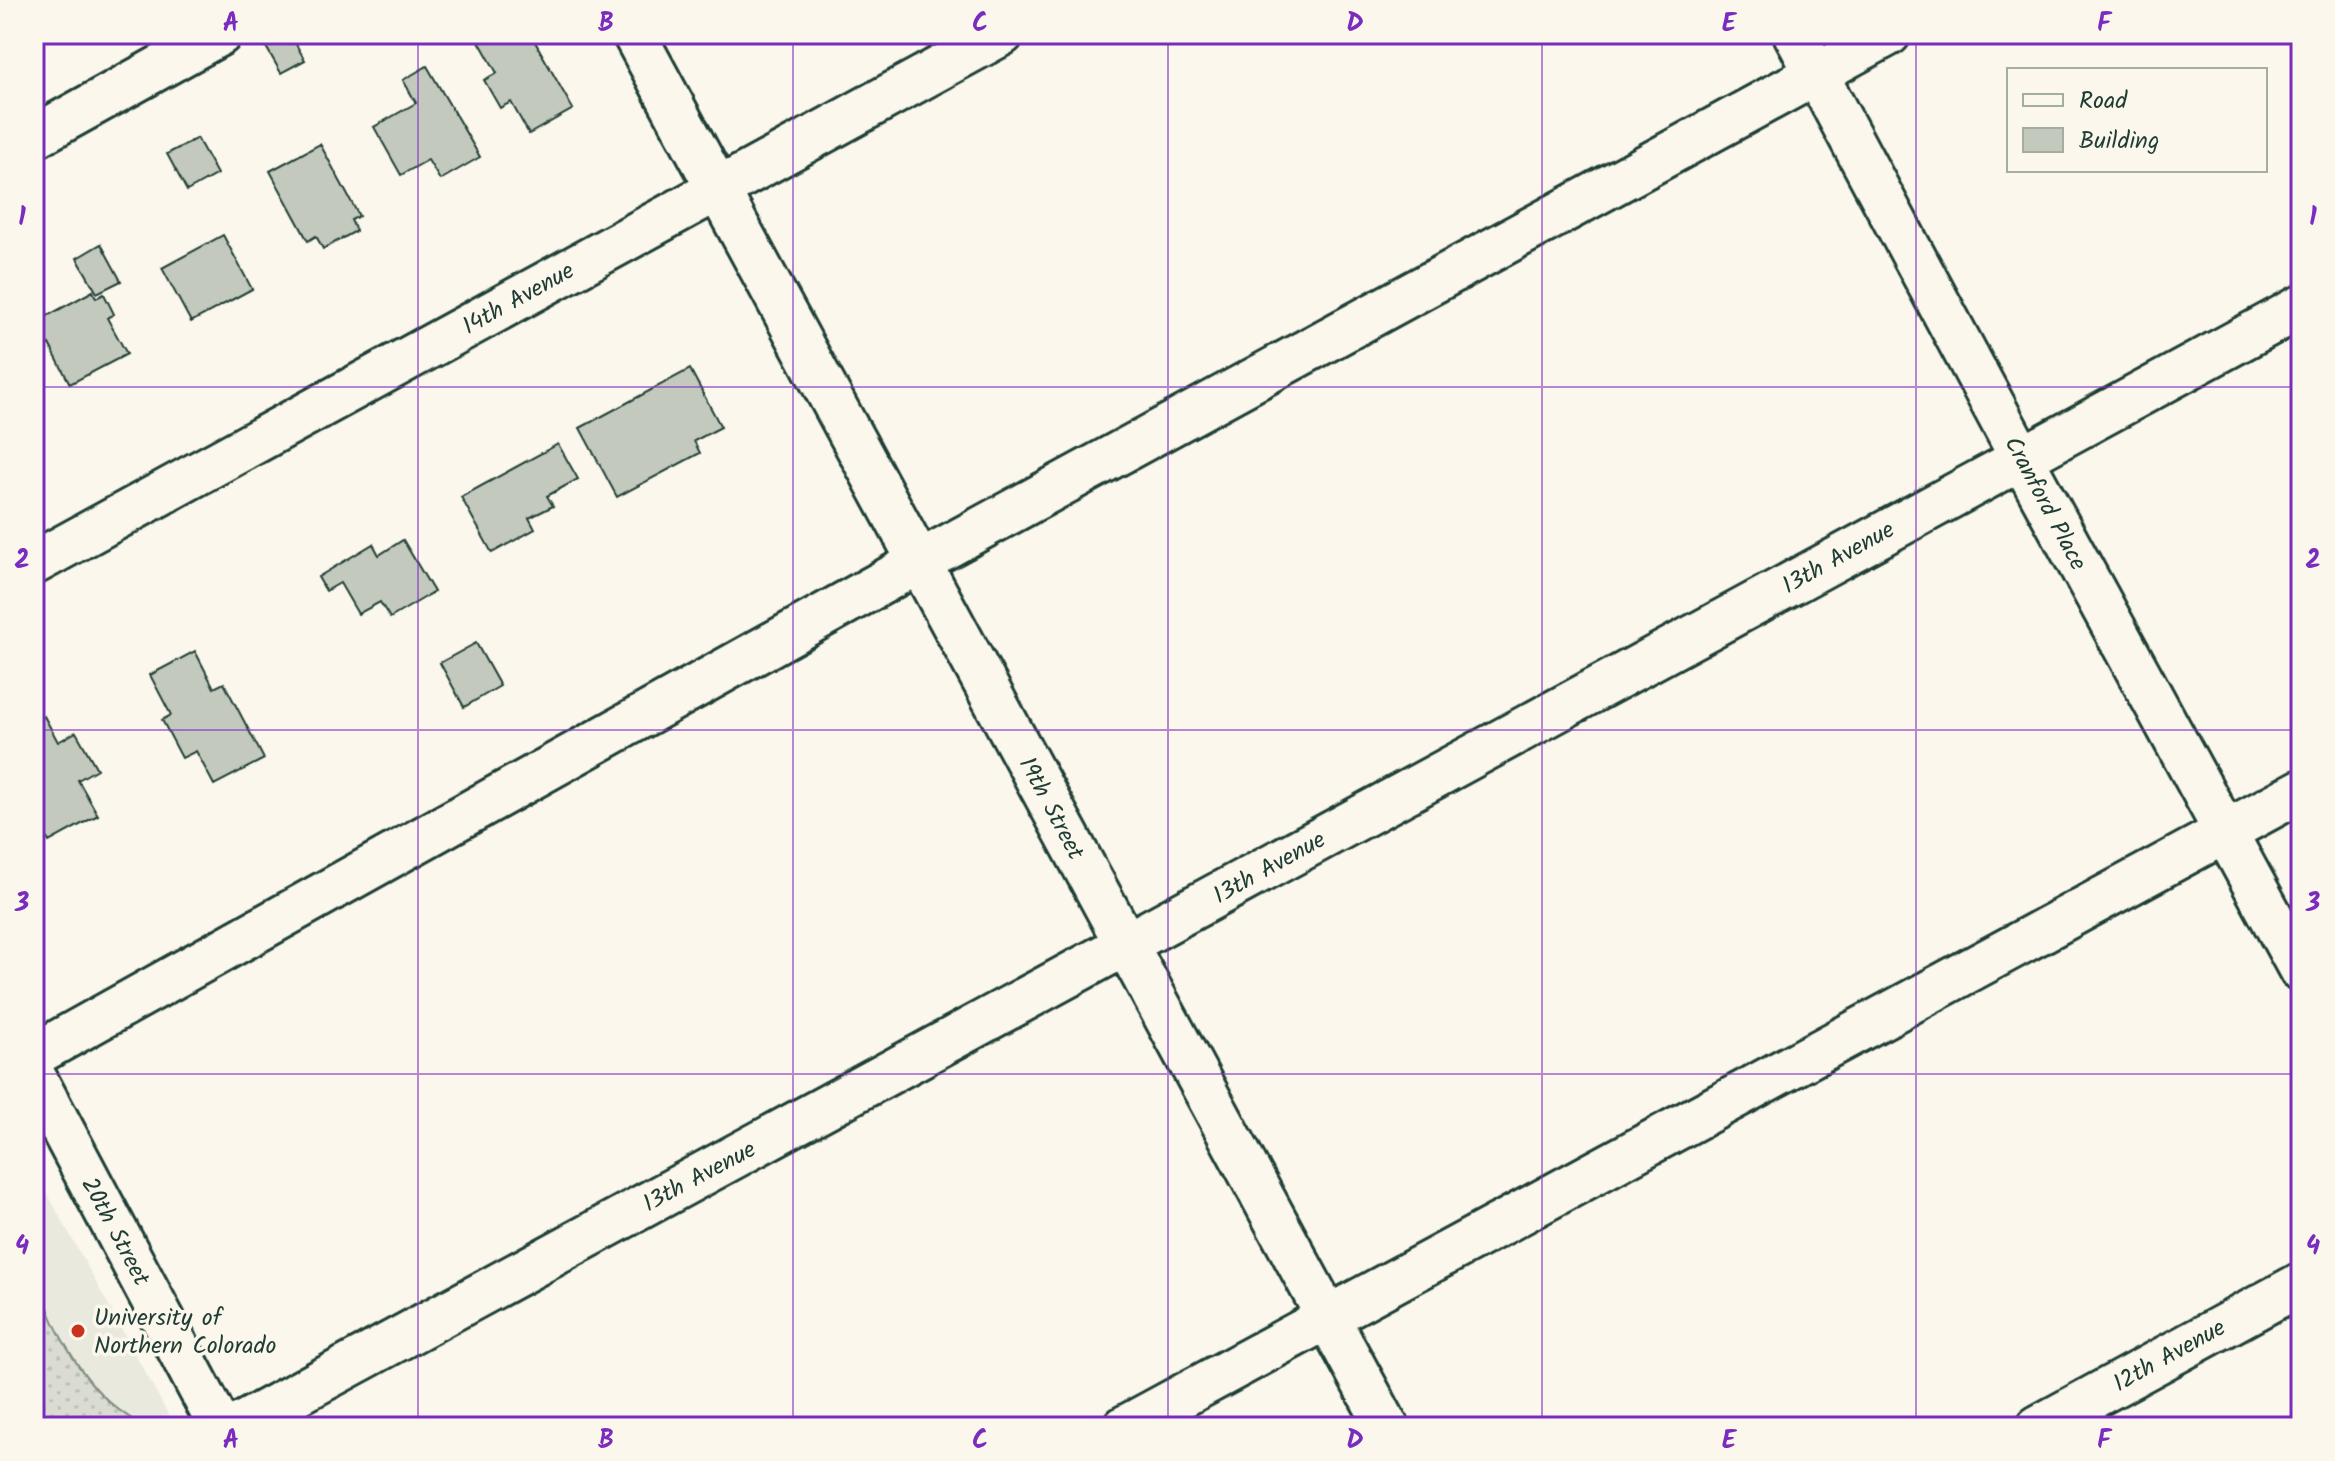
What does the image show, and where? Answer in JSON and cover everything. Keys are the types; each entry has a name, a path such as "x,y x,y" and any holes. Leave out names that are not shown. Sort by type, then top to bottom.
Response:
{"street":[{"path":"34,137 220,34"},
{"name":"19th Street","path":"634,34 1387,1427"},
{"name":"14th Avenue","path":"34,563 1002,34"},
{"name":"Cranford Place","path":"1795,34 2301,971"},
{"path":"34,1055 919,562 1889,34"},
{"name":"13th Avenue","path":"236,1427 2301,307"},
{"path":"1125,1427 2301,791"},
{"name":"20th Street","path":"34,1076 220,1427"},
{"name":"12th Avenue","path":"2038,1427 2301,1284"}],"shaded area":[{"name":"University of Northern Colorado","path":"34,1169 70,1235 175,1427 34,1427"},
{"path":"34,1175 41,1279 50,1312 67,1348 90,1381 114,1406 144,1427 34,1427 34,1289 38,1294 34,1286"}],"building":[{"path":"268,34 290,34 305,60 281,73 261,38"},
{"path":"475,34 544,34 534,40 573,109 529,134 511,102 500,108 484,80 497,73"},
{"path":"427,66 480,157 440,180 428,160 401,175 374,127 416,103 403,80"},
{"path":"197,138 217,174 187,191 167,154"},
{"path":"320,144 359,216 351,220 356,231 323,249 316,236 308,241 270,171"},
{"path":"223,235 252,289 191,322 162,268"},
{"path":"101,244 121,281 97,293 77,258"},
{"path":"93,291 96,298 104,294 114,314 107,318 127,354 70,384 49,344 35,352 34,323"},
{"path":"690,369 721,427 694,441 700,453 617,497 580,428"},
{"path":"558,444 578,479 547,496 553,506 529,518 535,529 492,553 461,497"},
{"path":"403,540 434,592 390,618 380,602 358,614 340,583 326,591 318,577 373,544 379,555"},
{"path":"476,643 500,686 464,707 440,663"},
{"path":"195,651 214,688 224,683 264,759 214,785 196,751 182,758 162,720 171,715 150,675"},
{"path":"44,716 58,742 76,732 97,769 78,780 98,815 49,842 34,814 34,722"}],"place":[{"name":"University of Northern Colorado","path":"78,1331"}]}
